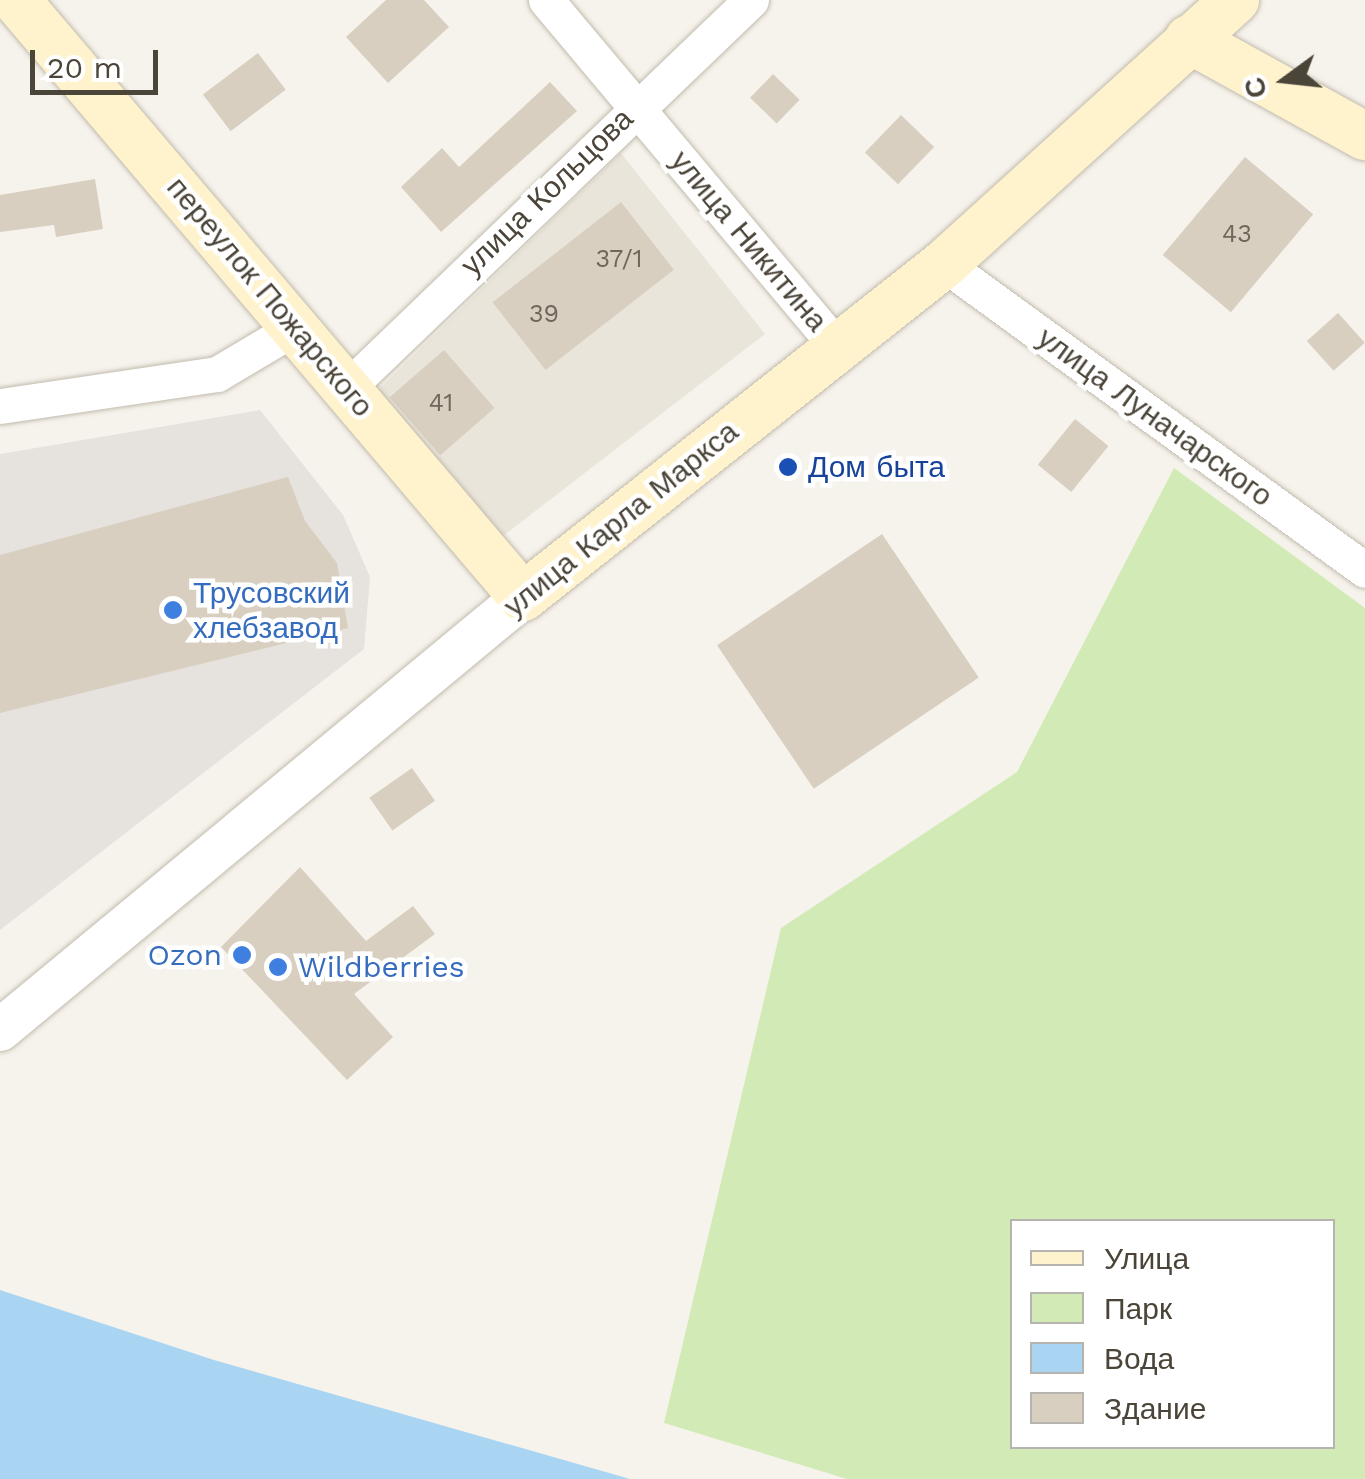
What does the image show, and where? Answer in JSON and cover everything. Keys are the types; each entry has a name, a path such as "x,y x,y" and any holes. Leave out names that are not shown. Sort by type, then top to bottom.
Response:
{"main road":[{"name":"переулок Пожарского","path":"16,0 298,326 523,597"},
{"name":"улица Карла Маркса","path":"523,597 836,345 944,264 1235,0"},
{"path":"1189,39 1365,136"}],"street":[{"name":"улица Никитина","path":"546,0 836,345"},
{"name":"улица Кольцова","path":"346,388 750,0"},
{"name":"улица Луначарского","path":"944,264 1365,570"},
{"path":"0,406 217,374 298,326"},
{"name":"улица Карла Маркса","path":"0,1030 523,597"}],"shaded area":[{"path":"621,153 765,334 503,536 377,391"},
{"name":"Трусовский хлебзавод","path":"260,410 343,515 370,577 364,649 0,930 0,454"}],"green space":[{"path":"1174,468 1365,608 1365,1479 847,1479 664,1423 781,928 1017,772"}],"water":[{"path":"0,1290 214,1360 630,1479 0,1479"}],"building":[{"path":"386,0 424,0 449,27 388,83 346,37"},
{"path":"258,53 286,90 231,131 203,95"},
{"path":"773,74 800,100 777,123 750,98"},
{"path":"550,82 577,111 441,232 401,187 442,148 459,167"},
{"path":"901,115 934,147 898,184 865,152"},
{"path":"1245,157 1313,214 1231,312 1163,255"},
{"path":"95,179 103,229 56,237 54,225 0,232 0,195"},
{"path":"621,202 674,270 546,370 493,302"},
{"path":"1338,313 1365,343 1334,371 1307,341"},
{"path":"444,350 495,408 440,455 390,397"},
{"path":"1075,419 1108,446 1071,492 1038,465"},
{"name":"Трусовский хлебзавод","path":"288,477 305,521 337,563 348,628 0,713 0,555"},
{"path":"882,534 979,677 814,789 717,645"},
{"path":"412,768 435,801 392,831 369,798"},
{"path":"300,867 366,941 413,906 435,934 354,994 393,1037 347,1080 221,947"}],"place":[{"name":"Дом быта","path":"788,467"},
{"name":"Трусовский хлебзавод","path":"173,610"},
{"name":"Ozon","path":"242,955"},
{"name":"Wildberries","path":"278,967"}]}
